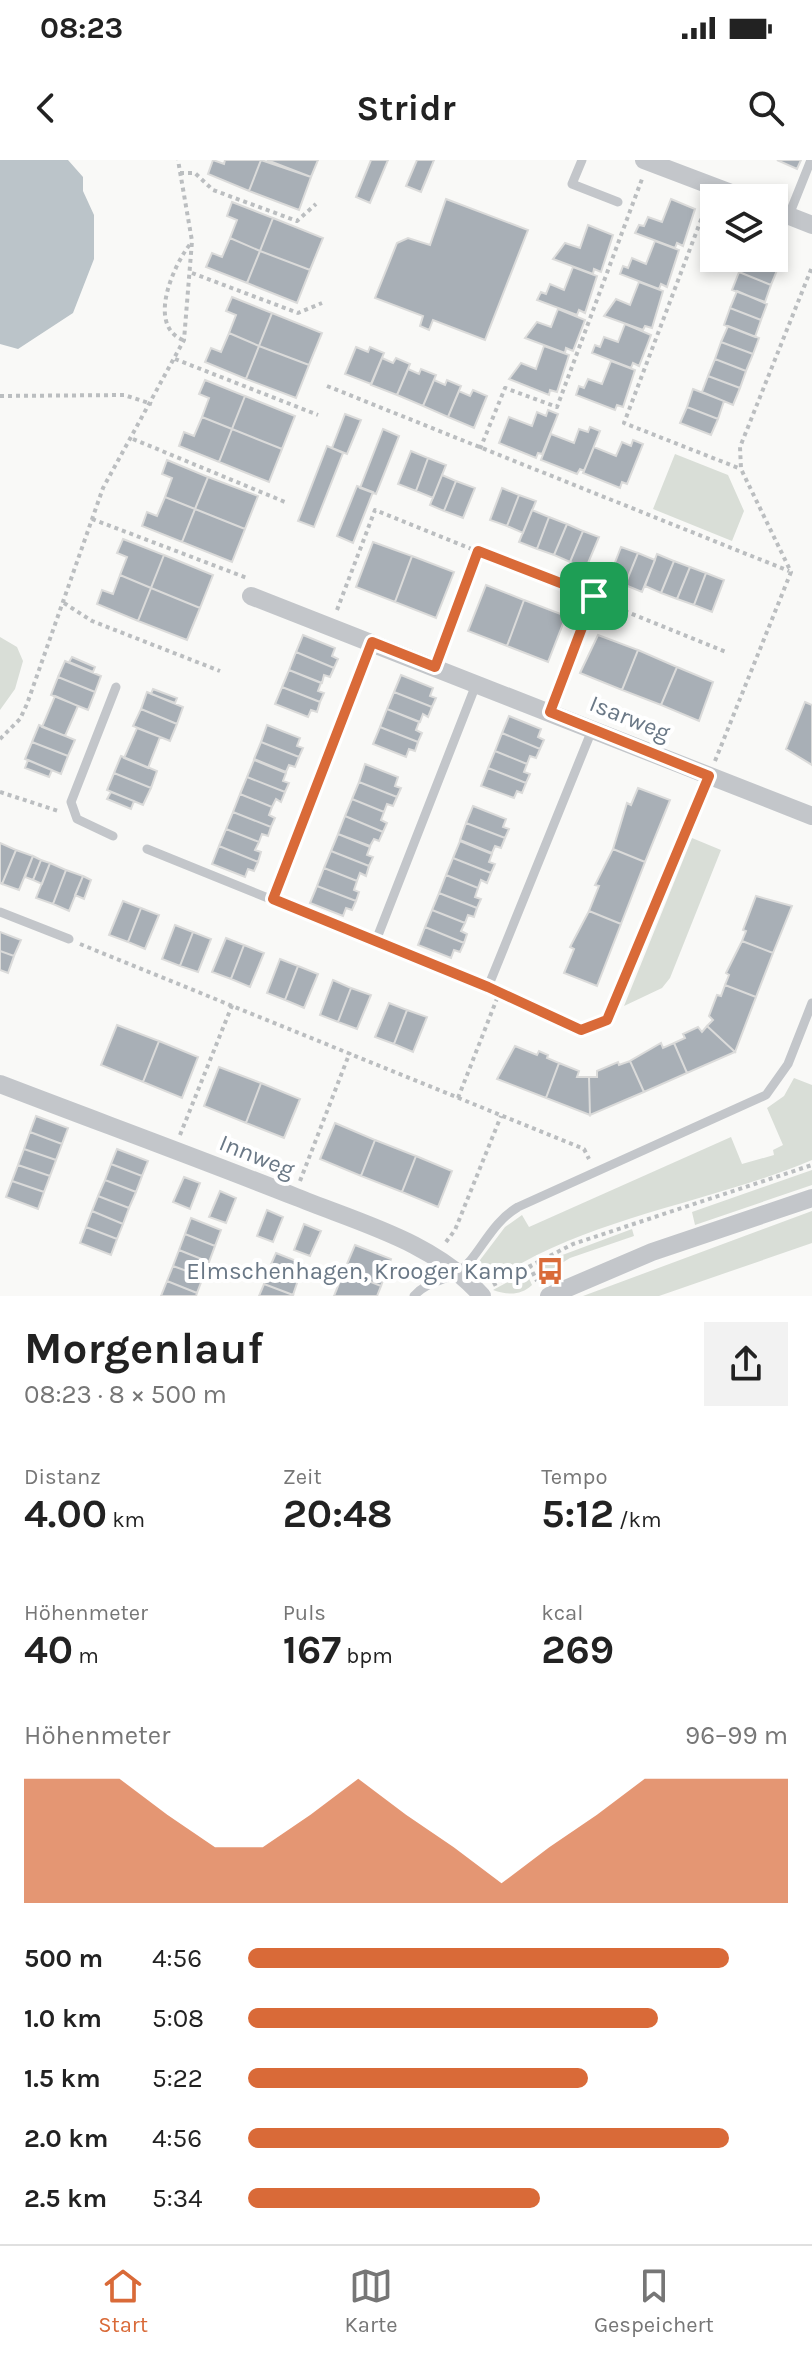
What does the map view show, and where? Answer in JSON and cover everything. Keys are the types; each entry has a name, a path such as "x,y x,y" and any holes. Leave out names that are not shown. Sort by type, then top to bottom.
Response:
{"street":[{"path":"646,161 709,184"},
{"path":"788,215 812,225"},
{"name":"Isarweg","path":"252,588 331,626 812,816"},
{"name":"Innweg","path":"0,1084 174,1149 435,1256 458,1272 480,1295"},
{"path":"549,1296 652,1252 812,1198"}],"lane":[{"path":"582,160 572,184 618,202"},
{"path":"788,201 811,160"},
{"path":"273,899 372,642"},
{"path":"375,943 477,682"},
{"path":"113,836 84,824 73,812 73,790 116,687"},
{"path":"147,849 488,987 592,730"},
{"path":"0,912 69,939"},
{"path":"414,1296 429,1282 458,1272 505,1215 766,1095 788,1064 812,1003"}],"path":[{"path":"0,739 20,719 103,488 133,439 184,340 192,273 192,241 178,160"},
{"path":"480,449 505,388 557,407 646,161"},
{"path":"180,173 195,173 213,190 297,221 316,204"},
{"path":"700,223 624,423 741,469"},
{"path":"184,340 175,336 166,321 167,294 174,267 192,241"},
{"path":"488,987 581,1030 607,1020 791,572 741,469 740,447 812,267"},
{"path":"192,273 298,313 322,303"},
{"path":"175,359 318,415"},
{"path":"327,386 791,572"},
{"path":"0,396 124,395 152,404"},
{"path":"133,439 285,502"},
{"path":"331,626 375,510 594,596 726,652"},
{"path":"92,519 252,588"},
{"path":"435,667 478,551"},
{"path":"550,712 594,596"},
{"path":"64,603 92,621 220,671"},
{"path":"0,792 52,811 73,812"},
{"path":"69,939 233,1003 584,1149 596,1172"},
{"path":"458,1098 500,993"},
{"path":"174,1149 233,1003"},
{"path":"294,1197 350,1052"},
{"path":"435,1256 455,1230 501,1116"},
{"path":"480,1295 573,1244 812,1165"}],"shaded area":[{"path":"0,160 68,160 83,177 83,191 94,215 94,259 73,313 18,349 0,344"},
{"path":"675,454 728,475 744,511 732,541 653,509"},
{"path":"0,637 17,647 23,661 15,689 0,710"},
{"path":"692,838 721,850 670,978 662,988 624,1006"},
{"path":"794,1078 812,1085 812,1160 570,1240 532,1257 498,1278 488,1278 474,1268 505,1227 522,1215 529,1227 731,1137 742,1164 774,1155 773,1150 783,1145 767,1108 784,1096"},
{"path":"812,1170 812,1185 695,1225 692,1212"},
{"path":"812,1211 812,1243 659,1296 583,1296"},
{"path":"632,1229 634,1236 570,1258 541,1276 538,1269 541,1263"},
{"path":"526,1272 532,1285 523,1291 509,1294 493,1290"}],"building":[{"path":"213,160 224,164 225,160 261,160 249,191 208,174"},
{"path":"261,160 311,177 299,210 249,191"},
{"path":"267,160 318,160 311,177"},
{"path":"371,160 388,160 370,203 356,197"},
{"path":"417,160 434,160 421,192 406,186"},
{"path":"777,160 801,160 797,169"},
{"path":"446,199 528,230 485,340 433,320 429,330 420,326 423,316 375,298 397,243 408,238 430,245"},
{"path":"671,199 695,209 683,246 677,243 675,248 635,233 639,225 644,226 648,217 662,222"},
{"path":"232,202 273,218 260,251 230,238 237,220 227,216"},
{"path":"273,218 323,238 310,270 260,251"},
{"path":"588,225 613,235 601,272 594,269 593,274 553,259 565,243 580,248"},
{"path":"230,238 260,251 247,283 206,267 212,253 222,257"},
{"path":"655,241 679,250 667,287 661,284 659,289 620,274 623,266 628,268 632,258 646,264"},
{"path":"260,251 310,270 297,303 247,283"},
{"path":"573,267 597,276 585,313 579,310 577,315 537,300 541,292 546,294 550,284 564,290"},
{"path":"739,272 776,272 771,285"},
{"path":"739,272 771,285 765,302 732,290"},
{"path":"639,282 663,291 652,328 645,326 643,330 604,316 616,299 630,305"},
{"path":"737,291 767,304 761,320 730,308"},
{"path":"232,297 272,313 259,346 229,333 236,315 226,311"},
{"path":"730,308 761,320 755,337 724,325"},
{"path":"558,309 585,320 573,351 566,348 565,353 525,338 537,322 551,327"},
{"path":"272,313 322,333 309,365 259,346"},
{"path":"625,324 651,335 639,366 633,363 631,368 592,353 595,345 600,347 604,337 618,342"},
{"path":"728,326 759,338 753,354 721,342"},
{"path":"229,333 259,346 246,379 205,362 211,348 221,352"},
{"path":"721,342 753,354 746,371 715,359"},
{"path":"259,346 309,365 296,398 246,379"},
{"path":"544,346 569,355 557,392 550,390 549,395 509,379 521,363 536,369"},
{"path":"356,347 368,352 370,347 384,353 371,384 345,374"},
{"path":"382,358 393,363 396,358 410,364 397,395 371,385"},
{"path":"715,359 746,371 740,388 708,376"},
{"path":"611,361 635,370 623,407 617,405 615,410 576,395 579,386 584,388 588,379 602,384"},
{"path":"408,369 419,374 421,369 436,375 423,406 397,395"},
{"path":"708,376 740,388 733,405 702,392"},
{"path":"205,380 245,396 232,429 202,417 209,398 199,394"},
{"path":"434,380 445,385 447,380 461,386 448,417 423,406"},
{"path":"693,389 724,401 718,419 687,407"},
{"path":"473,390 487,396 474,428 448,417 459,391 470,396"},
{"path":"245,396 295,416 282,449 232,429"},
{"path":"687,407 718,419 711,435 680,423"},
{"path":"548,410 558,414 542,454 538,453 536,458 499,443 509,417 532,426 537,412 546,416"},
{"path":"345,414 361,420 347,454 332,448"},
{"path":"202,417 232,429 219,462 179,446 184,432 194,436"},
{"path":"590,427 600,431 584,471 580,469 577,474 541,460 551,434 574,443 579,429 588,432"},
{"path":"232,429 282,449 269,482 219,462"},
{"path":"383,429 399,436 376,494 360,488"},
{"path":"633,440 643,444 627,484 622,482 620,488 583,473 594,447 616,456 622,442 631,446"},
{"path":"327,446 343,453 314,527 298,521"},
{"path":"411,451 428,458 416,491 398,484"},
{"path":"428,458 446,465 433,498 416,491"},
{"path":"167,460 208,477 195,509 165,497 172,478 162,474"},
{"path":"442,475 456,481 444,511 430,505"},
{"path":"208,477 258,496 245,529 195,509"},
{"path":"456,481 475,488 463,518 444,511"},
{"path":"357,486 373,492 353,543 337,536"},
{"path":"502,488 519,495 507,526 490,520"},
{"path":"519,495 536,501 523,533 507,526"},
{"path":"165,497 195,509 182,542 142,526 147,512 157,516"},
{"path":"195,509 245,529 232,562 182,542"},
{"path":"532,510 549,517 537,549 519,542"},
{"path":"549,517 567,524 554,555 537,549"},
{"path":"567,524 583,531 570,562 554,555"},
{"path":"583,531 599,537 586,568 570,562"},
{"path":"123,539 164,555 151,588 120,575 127,557 117,553"},
{"path":"373,542 412,556 395,602 356,587"},
{"path":"621,547 638,553 625,585 609,578"},
{"path":"638,553 655,560 642,592 625,585"},
{"path":"657,554 674,561 661,593 645,586"},
{"path":"164,555 213,575 200,608 151,588"},
{"path":"412,556 454,572 436,618 395,602"},
{"path":"674,561 690,567 677,599 661,593"},
{"path":"690,567 706,573 694,605 677,599"},
{"path":"706,573 724,580 712,612 694,605"},
{"path":"120,575 151,588 138,621 97,604 102,590 113,594"},
{"path":"486,585 524,600 507,646 468,631"},
{"path":"151,588 200,608 187,640 138,621"},
{"path":"524,600 566,616 548,662 507,646"},
{"path":"303,635 335,648 332,656 338,659 334,668 296,652"},
{"path":"598,635 638,650 622,690 580,673"},
{"path":"638,650 677,667 661,705 622,690"},
{"path":"296,652 334,668 330,677 324,675 322,683 289,670"},
{"path":"72,657 95,667 93,672 69,662"},
{"path":"65,661 101,676 95,692 58,677"},
{"path":"677,667 713,682 699,721 661,705"},
{"path":"289,670 321,683 318,691 324,693 320,702 282,687"},
{"path":"401,675 433,688 430,696 436,698 432,707 394,692"},
{"path":"58,677 95,692 88,710 51,695"},
{"path":"282,687 320,702 317,712 311,710 308,717 275,704"},
{"path":"153,689 177,698 175,703 151,694"},
{"path":"147,692 183,707 177,724 141,709"},
{"path":"394,692 432,707 428,717 423,714 420,722 387,709"},
{"path":"55,696 78,706 65,736 42,727"},
{"path":"805,702 812,705 812,765 786,749"},
{"path":"141,709 177,724 170,741 133,726"},
{"path":"387,709 419,722 416,730 422,733 418,742 380,727"},
{"path":"509,716 541,729 538,737 544,740 540,749 502,733"},
{"path":"39,725 75,740 68,756 32,742"},
{"path":"267,725 300,738 297,746 303,748 299,757 261,742"},
{"path":"380,727 418,742 415,751 409,749 406,757 373,744"},
{"path":"137,728 160,737 148,768 124,758"},
{"path":"502,733 540,749 536,758 530,756 527,764 495,751"},
{"path":"32,742 68,756 61,774 25,759"},
{"path":"261,742 299,757 295,767 289,765 286,772 254,759"},
{"path":"495,751 527,764 524,772 530,774 526,783 488,768"},
{"path":"121,756 157,771 151,788 114,773"},
{"path":"28,760 52,770 49,777 25,768"},
{"path":"254,760 286,773 283,781 289,783 285,792 247,777"},
{"path":"365,764 398,777 395,786 401,788 397,797 359,782"},
{"path":"488,768 526,783 522,793 517,791 514,798 481,786"},
{"path":"114,773 151,788 143,805 107,790"},
{"path":"247,777 285,792 281,802 276,799 272,807 240,794"},
{"path":"359,782 397,797 393,806 387,804 384,812 352,799"},
{"path":"638,788 670,800 645,862 613,849 627,803 631,805"},
{"path":"111,792 134,801 131,809 107,799"},
{"path":"240,794 272,807 269,815 275,818 271,827 233,812"},
{"path":"352,799 384,812 381,820 387,823 383,832 345,816"},
{"path":"473,806 506,819 503,827 509,829 505,838 466,823"},
{"path":"233,812 271,827 268,836 262,834 259,842 226,829"},
{"path":"345,816 383,832 379,841 374,839 370,846 338,834"},
{"path":"466,823 505,838 501,848 495,846 492,853 460,840"},
{"path":"226,829 259,842 255,850 261,852 258,862 219,846"},
{"path":"338,834 370,847 367,855 373,857 369,866 331,851"},
{"path":"460,841 492,854 489,862 495,864 491,873 453,858"},
{"path":"0,843 16,850 2,884 0,883"},
{"path":"219,846 258,862 254,871 248,869 245,877 212,864"},
{"path":"613,849 645,862 621,924 589,911 599,886 595,885"},
{"path":"16,850 33,856 19,890 2,884"},
{"path":"331,851 369,866 366,876 360,873 357,881 324,868"},
{"path":"33,856 41,860 33,880 25,877"},
{"path":"453,858 491,873 487,883 481,880 478,888 446,875"},
{"path":"41,860 50,863 42,884 33,880"},
{"path":"50,863 66,870 53,904 36,898"},
{"path":"324,868 357,881 354,890 359,892 356,901 317,886"},
{"path":"66,870 83,876 69,911 53,904"},
{"path":"446,875 478,888 475,897 481,899 477,908 439,893"},
{"path":"83,876 91,880 84,899 75,895"},
{"path":"317,886 356,901 352,910 346,908 343,916 310,903"},
{"path":"439,893 477,908 474,917 468,915 465,923 432,910"},
{"path":"756,896 792,906 773,953 742,941"},
{"path":"123,901 141,908 128,942 109,935"},
{"path":"141,908 159,915 145,949 128,942"},
{"path":"432,910 465,923 461,931 467,934 464,943 425,927"},
{"path":"589,911 621,924 597,986 564,973 574,949 570,947"},
{"path":"175,925 193,932 180,966 162,959"},
{"path":"425,927 464,943 460,952 454,950 451,958 418,945"},
{"path":"0,932 21,940 14,956 0,951"},
{"path":"193,932 211,939 198,972 180,966"},
{"path":"226,938 244,945 231,979 212,972"},
{"path":"742,941 773,953 756,997 725,985 729,975 726,973"},
{"path":"244,945 264,953 250,987 231,979"},
{"path":"0,951 14,956 8,973 0,970"},
{"path":"280,959 298,966 285,1000 267,993"},
{"path":"298,966 318,974 304,1008 285,1000"},
{"path":"333,980 351,988 338,1022 320,1015"},
{"path":"725,985 756,997 735,1052 707,1026 713,1020 709,1016 717,995 721,996"},
{"path":"351,988 371,995 357,1029 338,1022"},
{"path":"389,1003 407,1010 394,1044 375,1037"},
{"path":"407,1010 427,1017 413,1052 394,1044"},
{"path":"117,1025 159,1041 143,1082 101,1065"},
{"path":"707,1026 735,1052 687,1073 674,1043 685,1038 683,1034 698,1027 702,1032"},
{"path":"159,1041 198,1057 182,1098 143,1082"},
{"path":"661,1043 663,1048 674,1043 687,1073 644,1092 630,1061"},
{"path":"515,1046 537,1055 539,1051 559,1063 546,1098 497,1079"},
{"path":"630,1061 644,1092 590,1115 589,1077 597,1077 597,1071 618,1062 619,1065"},
{"path":"559,1063 579,1071 577,1077 589,1077 590,1115 546,1098"},
{"path":"219,1067 261,1083 246,1123 204,1106"},
{"path":"261,1083 300,1099 284,1138 246,1123"},
{"path":"36,1116 68,1128 62,1144 30,1132"},
{"path":"335,1123 375,1140 361,1176 320,1159"},
{"path":"30,1132 62,1144 56,1160 24,1149"},
{"path":"375,1140 416,1156 402,1192 361,1176"},
{"path":"24,1149 56,1160 50,1176 18,1165"},
{"path":"117,1149 148,1161 142,1176 111,1164"},
{"path":"416,1156 452,1171 438,1207 402,1192"},
{"path":"111,1164 142,1176 136,1192 105,1180"},
{"path":"18,1165 50,1176 44,1192 12,1181"},
{"path":"184,1177 200,1183 190,1209 173,1202"},
{"path":"105,1180 136,1192 129,1208 98,1196"},
{"path":"12,1181 44,1192 38,1209 6,1197"},
{"path":"220,1191 236,1198 226,1223 209,1217"},
{"path":"98,1196 129,1208 123,1224 92,1211"},
{"path":"267,1210 283,1217 273,1242 257,1236"},
{"path":"92,1211 123,1224 117,1239 86,1227"},
{"path":"191,1218 221,1230 215,1246 185,1234"},
{"path":"304,1224 321,1231 310,1256 294,1250"},
{"path":"86,1227 117,1239 111,1255 80,1243"},
{"path":"185,1234 215,1246 209,1262 179,1250"},
{"path":"355,1245 391,1259 381,1286 344,1271"},
{"path":"179,1250 209,1262 203,1277 173,1266"},
{"path":"276,1253 304,1264 298,1280 269,1269"},
{"path":"173,1266 203,1277 197,1293 167,1281"},
{"path":"269,1269 298,1280 293,1295 264,1284"},
{"path":"344,1271 381,1286 377,1296 334,1296"},
{"path":"167,1281 197,1293 196,1296 161,1296"},
{"path":"264,1284 293,1295 259,1296"}],"place":[{"name":"Elmschenhagen, Krooger Kamp","path":"550,1271"}],"route":[{"path":"478,551 594,596 550,712 709,776 607,1020 581,1030 488,987 273,899 372,642 435,667 478,551"}]}
